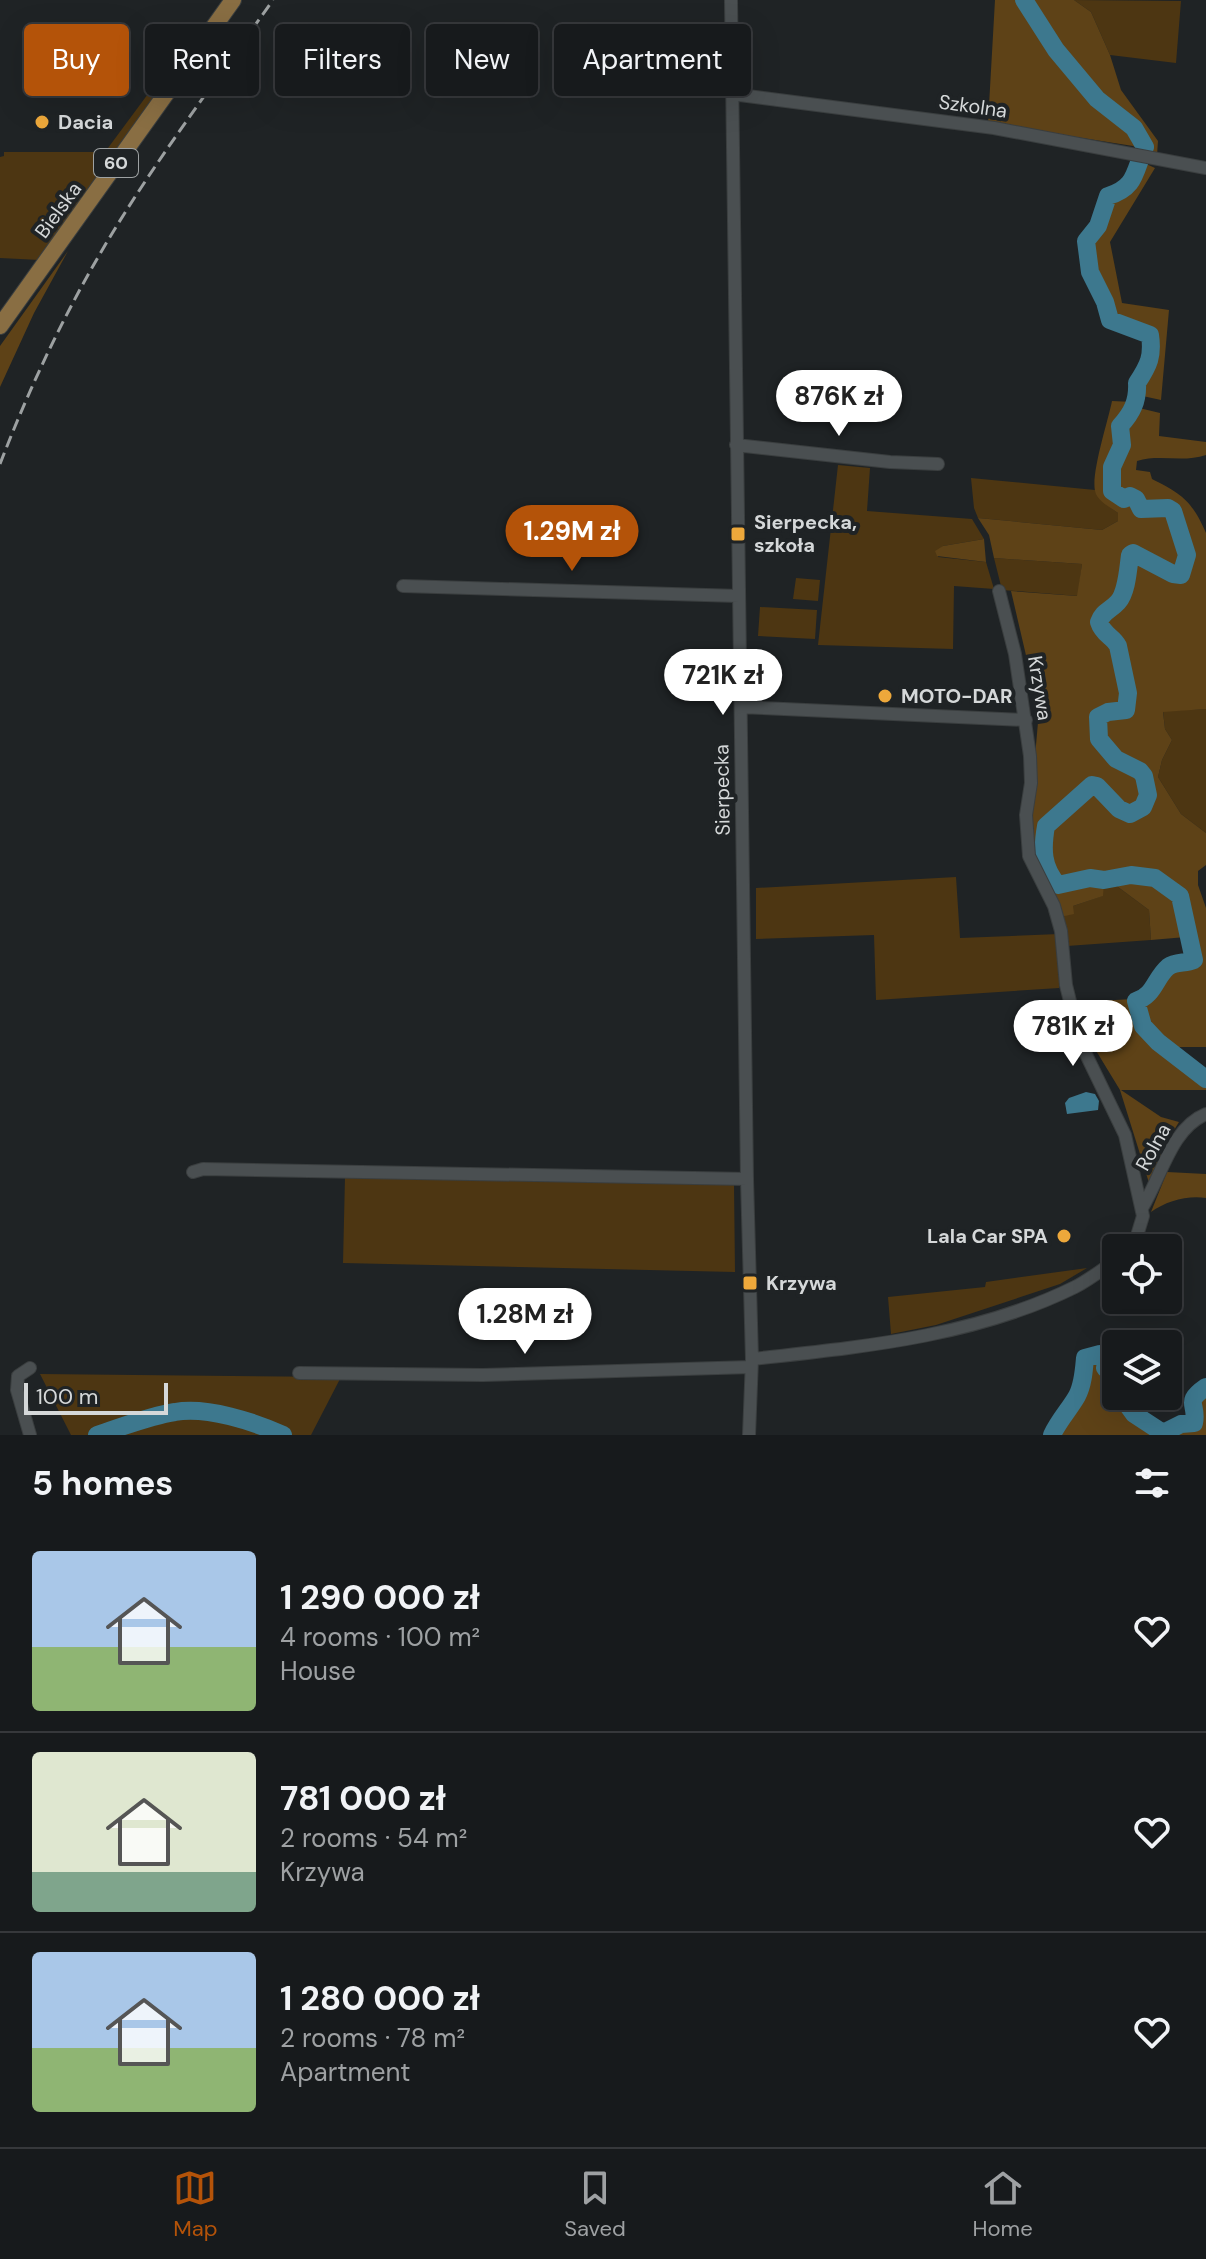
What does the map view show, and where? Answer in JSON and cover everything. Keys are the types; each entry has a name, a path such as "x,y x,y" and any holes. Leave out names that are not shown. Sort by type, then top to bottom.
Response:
{"main road":[{"name":"Bielska","path":"0,326 233,0"}],"street":[{"name":"Sierpecka","path":"731,0 731,24"},
{"name":"Sierpecka","path":"732,96 752,1363 749,1435"},
{"name":"Szkolna","path":"747,96 994,128 1206,168"},
{"path":"736,445 890,462 938,464"},
{"path":"403,586 739,596"},
{"name":"Krzywa","path":"999,591 1015,654 1026,720 1031,783 1026,815 1029,856 1054,906 1061,931 1066,985 1080,1042 1125,1135 1142,1208 1138,1234"},
{"path":"741,707 1026,720"},
{"name":"Rolna","path":"1142,1208 1191,1120 1206,1114"},
{"path":"193,1172 203,1169 747,1179"},
{"path":"299,1373 483,1375 752,1363 894,1343 947,1331 1037,1304 1077,1286 1102,1269"},
{"path":"30,1368 18,1376 17,1390 30,1435"}],"shaded area":[{"path":"995,0 1074,0 1091,12 1121,90 1158,141 1157,155 1133,146 988,123"},
{"path":"1074,0 1181,1 1176,63 1110,55 1091,12"},
{"path":"146,96 156,96 40,260 0,258 0,157 4,156 4,152 105,152"},
{"path":"1142,162 1155,168 1110,242 1122,303 1169,310 1161,400 1138,395 1139,384 1153,354 1153,342 1150,333 1139,326 1114,321 1091,266 1088,243 1104,221 1111,197 1122,197 1138,182"},
{"path":"68,251 34,313 0,387 0,346"},
{"path":"1112,401 1133,402 1130,411 1118,425 1121,444 1109,465 1110,492 1123,501 1131,499 1140,512 1172,512 1184,551 1182,572 1178,574 1132,550 1117,599 1100,612 1100,629 1116,644 1127,693 1124,709 1108,710 1095,719 1096,738 1115,760 1142,776 1145,794 1141,805 1132,811 1126,810 1097,784 1091,783 1043,826 1039,843 1041,859 1057,888 1080,882 1104,882 1103,896 1073,906 1074,914 1060,917 1038,872 1029,825 1039,711 1011,591 1077,596 1082,564 994,558 989,535 978,518 1102,530 1118,521 1118,513 1096,495 1094,483"},
{"path":"1135,407 1160,413 1159,436 1206,442 1206,455 1146,459 1137,461 1136,470 1150,472 1152,479 1185,500 1206,533 1206,709 1163,712 1165,729 1172,740 1158,777 1181,814 1206,833 1206,865 1198,871 1198,885 1206,908 1206,1047 1167,1047 1144,1024 1139,1002 1150,997 1170,969 1196,962 1182,894 1171,883 1156,876 1131,872 1060,881 1050,869 1046,856 1049,826 1093,787 1115,810 1130,815 1143,809 1150,795 1143,773 1113,753 1105,743 1100,724 1100,717 1127,711 1129,704 1121,644 1106,631 1102,622 1105,614 1124,597 1131,556 1178,577 1184,576 1186,558 1185,541 1174,508 1143,507 1138,498 1130,494 1125,496 1113,489 1122,427 1134,413"},
{"path":"838,465 870,468 867,511 972,519 984,539 943,546 938,557 986,562 994,589 954,586 953,649 818,645"},
{"path":"971,478 1095,490 1101,500 1118,513 1118,521 1102,530 978,518"},
{"path":"984,539 986,562 937,556 935,551 943,546"},
{"path":"994,558 1082,564 1078,596 1002,590"},
{"path":"796,578 820,580 818,601 793,599"},
{"path":"760,607 817,610 815,639 758,636"},
{"path":"1206,709 1206,833 1181,814 1158,777 1172,740 1165,729 1163,711"},
{"path":"956,877 960,938 1059,934 1063,966 1059,988 876,1000 874,935 756,939 756,888"},
{"path":"1131,878 1152,880 1173,892 1179,900 1186,937 1151,940 1149,910 1110,881"},
{"path":"1110,881 1149,910 1151,940 1067,946 1060,917 1073,906 1102,896 1104,882"},
{"path":"1134,999 1142,1026 1151,1037 1206,1083 1206,1090 1121,1090 1161,1117 1179,1122 1150,1186 1120,1090 1095,1049 1077,1002"},
{"path":"1167,1172 1206,1174 1206,1198 1177,1200 1151,1212"},
{"path":"345,1177 734,1185 735,1272 343,1263"},
{"path":"1087,1268 1060,1284 936,1325 891,1334 888,1297 985,1287 986,1282"},
{"path":"1089,1357 1102,1358 1102,1410 1128,1410 1159,1435 1055,1435 1083,1382"},
{"path":"40,1374 341,1377 311,1435 71,1435"},
{"path":"1206,1389 1206,1435 1168,1435 1177,1428 1195,1427 1198,1415 1193,1401"}],"water":[{"path":"1086,1092 1095,1094 1099,1101 1098,1110 1067,1114 1065,1103 1069,1098"}],"waterway":[{"path":"1024,0 1056,50 1097,99 1134,128 1145,147 1130,183 1108,196 1098,226 1086,241 1090,272 1110,320 1150,335 1151,342 1149,360 1137,383 1133,406 1120,426 1122,445 1112,467 1112,491 1124,499 1130,496 1136,499 1141,509 1168,508 1173,511 1187,555 1181,575 1173,574 1133,553 1130,555 1121,598 1099,622 1118,646 1128,693 1126,710 1108,712 1098,717 1099,739 1116,759 1144,776 1148,795 1143,807 1130,814 1119,809 1097,786 1092,785 1046,826 1044,857 1058,885 1090,878 1104,880 1131,875 1155,878 1180,896 1194,960 1168,967 1151,991 1136,1001 1143,1026 1158,1042 1206,1079"},
{"path":"1052,1435 1079,1392 1085,1358 1102,1356"},
{"path":"1131,1410 1163,1433 1181,1424 1194,1423 1193,1400 1206,1387"},
{"path":"97,1435 155,1416 187,1411 230,1416 283,1435"}],"railway":[{"path":"0,464 53,342 99,255 153,169 273,0"}],"place":[{"name":"Dacia","path":"42,122"},
{"name":"Sierpecka, szkoła","path":"738,534"},
{"name":"MOTO-DAR","path":"885,696"},
{"name":"Lala Car SPA","path":"1064,1236"},
{"name":"Krzywa","path":"750,1283"}]}
